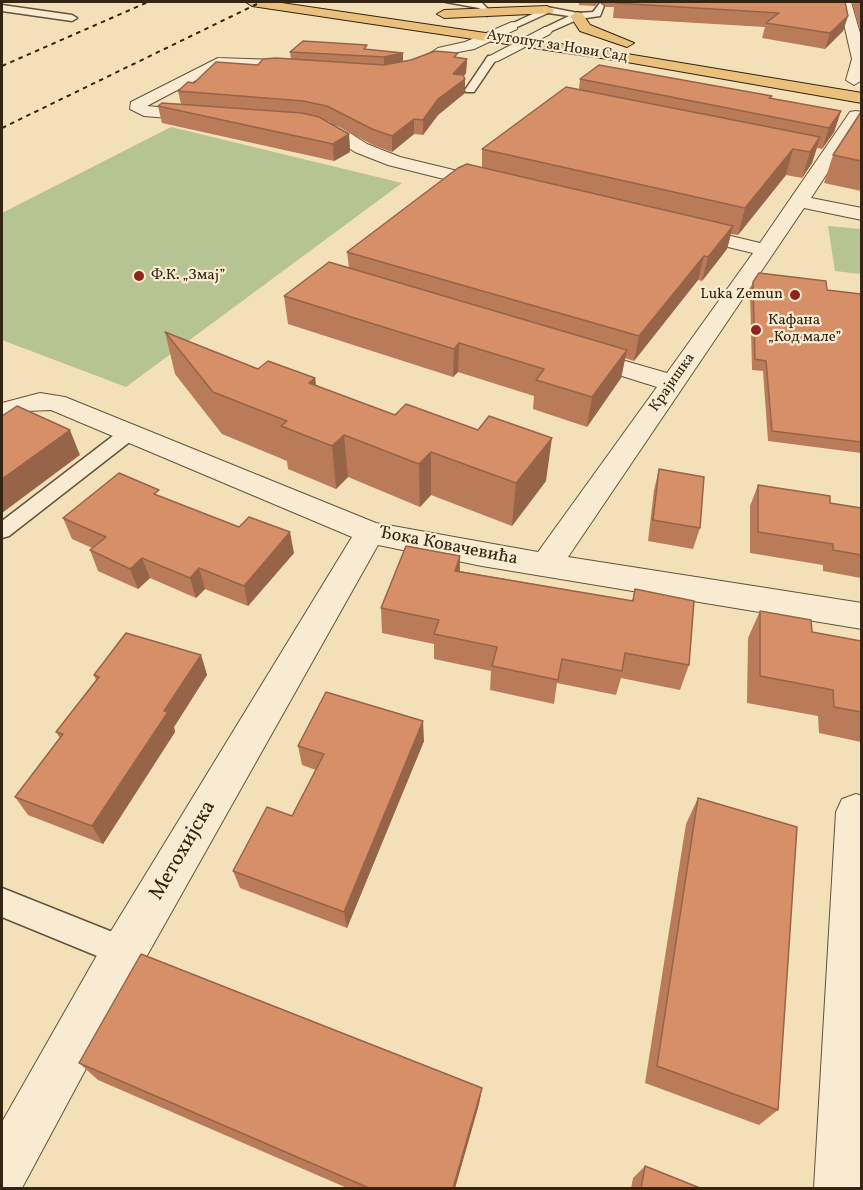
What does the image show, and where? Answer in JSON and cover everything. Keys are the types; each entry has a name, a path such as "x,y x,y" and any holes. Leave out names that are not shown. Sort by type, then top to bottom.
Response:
{"main road":[{"name":"Аутопут за Нови Сад","path":"252,2 407,18"},
{"name":"Аутопут за Нови Сад","path":"341,2 491,37 525,42 726,59 754,64"},
{"path":"487,13 548,10"},
{"name":"Аутопут за Нови Сад","path":"487,13 432,14 545,31 625,50 861,98"},
{"path":"576,16 585,28 625,50"},
{"path":"407,18 433,36 444,51"},
{"path":"492,58 512,59 625,50"}],"street":[{"path":"845,3 861,6"},
{"path":"845,3 856,24 860,62 853,80"},
{"path":"384,72 421,63 444,51 469,46 512,26"},
{"path":"444,51 492,58 545,31"},
{"path":"224,117 144,111 138,109 137,105 146,98 218,62 319,67"},
{"name":"Крајишка","path":"546,565 800,201 856,116"},
{"path":"293,123 333,130 361,148 394,161 509,189"},
{"path":"803,154 827,158"},
{"path":"800,201 861,214"},
{"path":"661,225 765,250"},
{"path":"561,349 673,383"},
{"name":"Ђока Ковачевића","path":"2,413 20,404 40,401 56,403 370,533 546,565 861,616"},
{"name":"Метохијска","path":"2,1172 124,952 370,533"},
{"path":"840,1188 856,812"}],"lane":[{"path":"450,2 482,6 487,13"},
{"path":"512,26 562,2"},
{"path":"545,31 576,16 597,14 601,3"},
{"path":"2,8 72,18"},
{"path":"548,10 567,12 576,16"},
{"path":"470,90 492,58"},
{"path":"2,531 129,433"},
{"path":"2,903 124,952"}],"green space":[{"name":"Ф.К. „Змај”","path":"171,127 402,183 126,387 2,340 2,213"},
{"path":"828,226 861,229 861,274 835,271"}],"building":[{"path":"615,2 845,2 848,16 830,33 766,23 779,13"},
{"path":"303,41 367,45 364,49 403,53 384,57 290,52"},
{"path":"435,51 458,53 454,57 467,59 453,74 463,75 465,79 438,99 423,120 414,119 392,136 372,129 327,106 303,101 178,91 188,82 194,83 216,62 258,65 263,59 276,58 384,65 411,60"},
{"path":"599,65 772,96 769,98 841,111 829,128 580,79"},
{"path":"566,87 820,137 810,152 793,149 745,208 482,149"},
{"path":"162,103 302,113 319,117 349,134 333,144 158,106"},
{"path":"861,112 861,161 833,155"},
{"path":"467,164 733,226 708,257 704,256 639,336 347,252 458,168"},
{"path":"329,262 627,350 592,397 536,380 544,369 459,343 454,349 284,296"},
{"path":"759,273 826,281 827,290 861,294 861,442 772,431 766,361 755,359 753,282"},
{"path":"165,332 258,369 268,361 315,378 309,383 395,415 406,404 478,430 489,416 552,438 516,483 431,452 419,464 344,435 332,446 281,426 287,421 213,392"},
{"path":"17,406 70,430 2,479 2,416"},
{"path":"659,469 704,477 700,528 653,520"},
{"path":"119,473 159,490 154,494 239,527 249,517 290,532 244,586 199,568 190,578 142,558 130,569 90,550 106,537 63,518"},
{"path":"758,485 830,496 830,503 861,508 861,555 833,550 833,544 758,532"},
{"path":"406,546 460,556 455,571 633,601 635,589 694,601 689,665 625,653 622,671 562,659 558,680 492,666 497,647 434,634 439,620 381,608"},
{"path":"760,611 811,620 812,632 861,641 861,712 834,707 833,690 760,676"},
{"path":"126,633 201,655 164,711 168,712 92,826 15,797 63,734 56,732 99,677 94,675"},
{"path":"326,692 423,721 344,912 233,871 267,807 292,816 324,754 298,746"},
{"path":"698,798 797,827 778,1110 657,1066"},
{"path":"141,954 482,1088 453,1188 369,1188 79,1063"},
{"path":"645,1166 700,1188 641,1188"}],"railway":[{"path":"2,66 148,2"},
{"path":"2,128 261,2"}],"place":[{"name":"Ф.К. „Змај”","path":"139,276"},
{"name":"Luka Zemun","path":"795,295"},
{"name":"Кафана „Код мале”","path":"756,330"}]}
